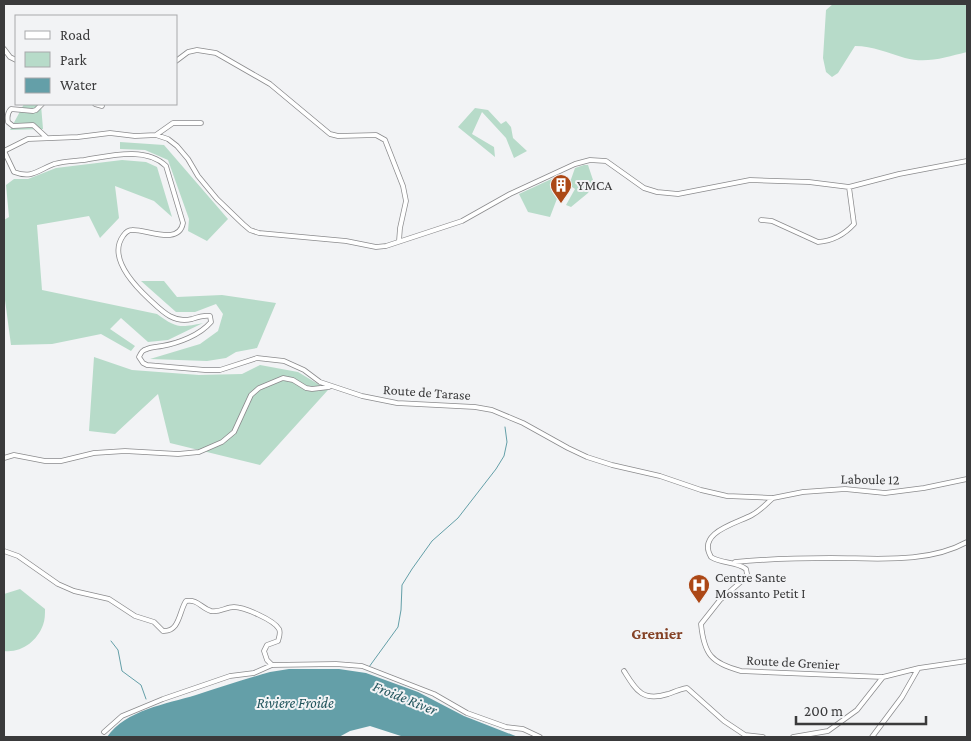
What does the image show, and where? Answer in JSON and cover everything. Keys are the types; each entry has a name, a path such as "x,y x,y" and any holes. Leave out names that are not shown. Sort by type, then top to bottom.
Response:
{"street":[{"path":"4,49 10,58 15,60"},
{"path":"178,60 188,52 197,50 216,53 270,84 330,134 338,136 376,135 385,140 403,186 406,201 399,241"},
{"path":"41,105 33,111 11,109 8,112 7,118 8,122 13,126 33,125 46,138"},
{"path":"156,136 173,124 201,123"},
{"path":"4,151 28,139 78,137 110,133 156,136 168,139 177,146 217,199 250,230 259,233 346,241 376,247 386,246 462,221 510,194 575,164 590,160 606,161 644,188 657,192 678,194 750,180 848,186 967,161"},
{"name":"Route de Tarase","path":"4,151 14,172 22,175 38,172 54,164 114,155 147,156 160,160 166,166 183,223 182,228 178,233 172,234 152,234 132,230 126,232 119,242 118,249 125,270 136,287 165,314 179,320 207,315 210,316 211,322 206,327 180,341 147,348 142,351 139,357 147,365 220,370 257,358 273,359 304,370 320,382 382,401 474,407 492,410 523,422 587,457 660,476 701,490 727,496 773,498"},
{"path":"762,220 772,221 818,242 838,238 854,224 848,186"},
{"path":"4,458 14,455 40,460 61,461 94,454 125,451 178,454 200,452 222,442 234,432 251,395 258,388 283,378 293,380 306,388 331,386"},
{"name":"Laboule 12","path":"773,498 821,490 845,489 885,493 924,488 967,479"},
{"name":"Route de Grenier","path":"773,498 751,516 722,528 710,540 708,547 711,557 716,560 743,566 747,574 743,580 720,600 701,624 706,648 712,658 732,669 741,671 884,677 919,668 967,661"},
{"path":"731,563 781,559 918,558 958,547 967,542"},
{"path":"4,551 18,556 58,584 74,591 109,599 135,616 154,622 163,631 170,631 175,626 182,615 186,601 199,603 216,612 235,607 248,609 276,626 279,630 279,638 274,643 267,645 264,651 266,660 272,665"},
{"path":"104,732 122,716 163,699 230,676 254,672 272,665 336,664 362,666 434,694 467,712 506,727 523,729 540,737"},
{"path":"872,737 902,696 919,668"},
{"path":"624,671 637,691 642,694 662,696 687,688 724,721 745,735 763,737"},
{"path":"793,737 828,731 857,710 884,677"}],"green space":[{"path":"833,4 967,4 967,52 936,59 913,60 874,48 855,46 838,73 832,77 826,72 823,58 826,10"},
{"path":"23,105 41,105 43,129 10,130"},
{"path":"475,108 488,110 501,124 506,121 511,127 513,138 527,151 514,158 506,138 482,112 472,134 494,147 495,157 458,127"},
{"path":"120,142 164,145 228,219 207,241 188,231 189,219 168,160 145,150 120,149"},
{"path":"122,160 146,162 157,167 172,217 154,201 115,186 119,218 100,238 89,216 37,225 42,290 157,314 178,326 203,323 168,340 148,342 121,318 110,329 135,346 131,351 101,334 52,344 11,345 4,299 4,220 9,217 6,185 14,179 28,179 56,168"},
{"path":"588,165 594,183 588,193 571,207 566,205 575,189 569,185 575,168"},
{"path":"560,175 563,183 550,217 528,212 519,194"},
{"path":"141,281 164,281 177,297 222,295 276,303 257,348 236,352 226,358 207,361 150,359 200,344 218,331 223,314 216,304 195,312 176,312"},
{"path":"94,357 132,370 199,375 242,374 260,365 298,372 328,390 260,465 170,443 158,394 115,434 89,431"},
{"path":"20,589 45,609 44,623 37,636 28,645 17,650 4,651 4,594"}],"water":[{"name":"Riviere Froide","path":"289,669 339,669 366,673 418,692 464,716 518,737 404,737 370,726 350,731 339,737 107,737 125,720 147,709 270,672"}],"waterway":[{"path":"369,667 398,627 402,585 412,569 432,541 458,518 504,456 507,442 505,427"},
{"path":"111,641 118,650 122,671 141,685 146,699"}],"place":[{"name":"YMCA","path":"561,204"},
{"name":"Centre Sante Mossanto Petit I","path":"699,604"}],"district":[{"name":"Grenier","path":"657,633"}],"water label":[{"name":"Froide River","path":"405,698"}]}
